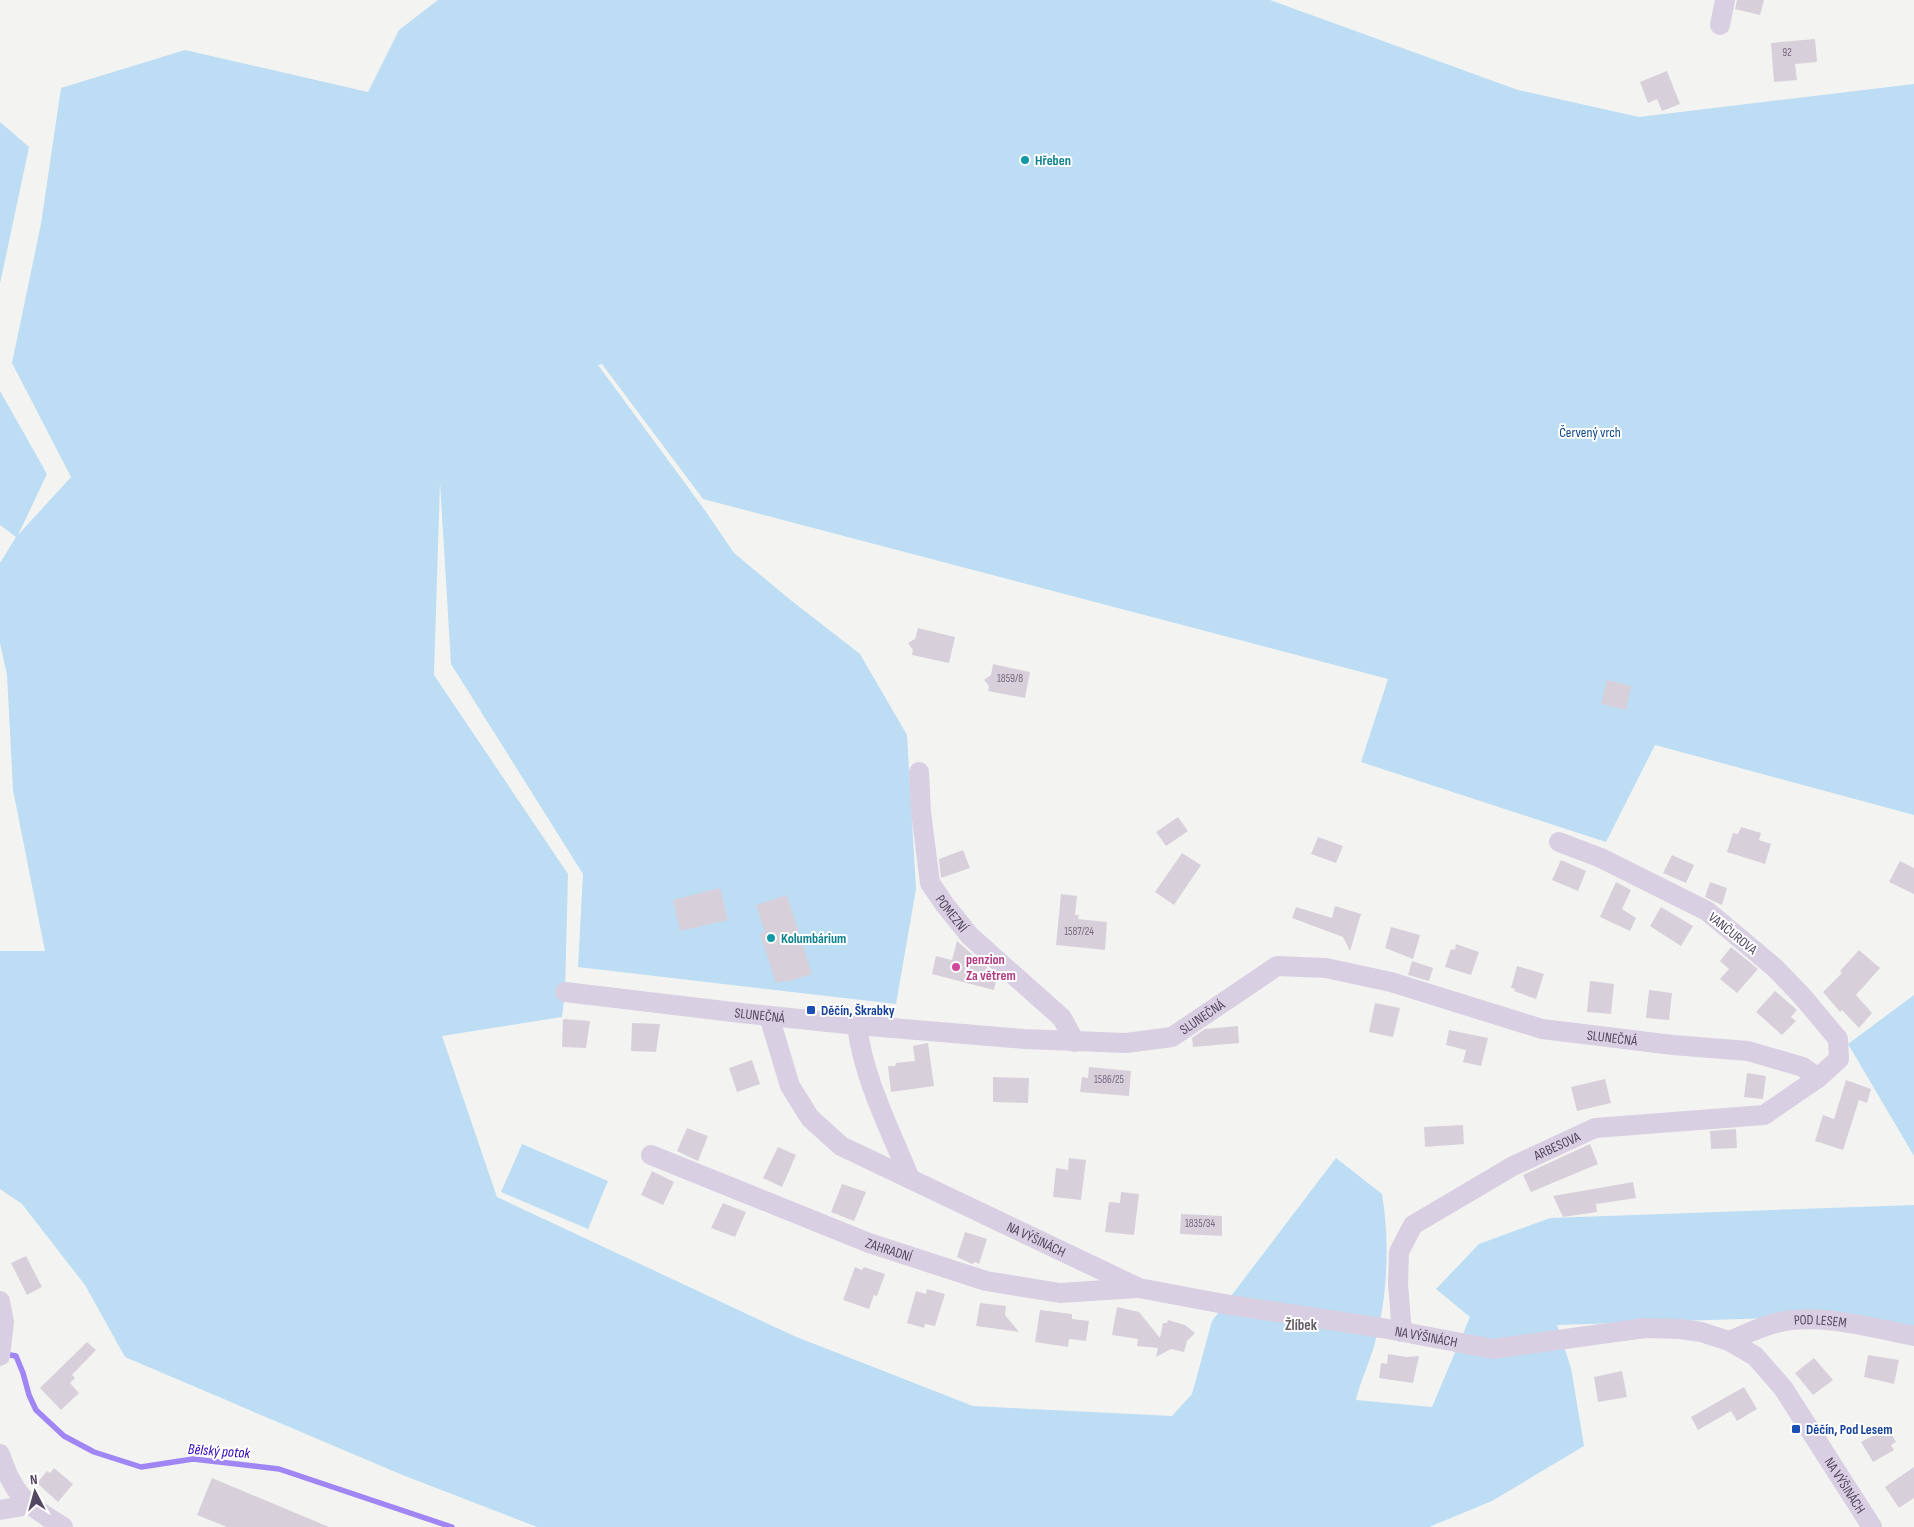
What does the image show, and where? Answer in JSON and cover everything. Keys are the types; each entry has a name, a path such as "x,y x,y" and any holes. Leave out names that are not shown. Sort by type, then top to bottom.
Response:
{"street":[{"path":"1720,25 1725,0"},
{"name":"POMEZNÍ","path":"919,772 921,812 930,883 970,936 1062,1018 1076,1042"},
{"name":"VANČUROVA","path":"1559,842 1601,858 1707,911 1774,967 1802,996 1838,1039 1838,1059 1818,1078"},
{"name":"SLUNEČNÁ","path":"565,992 769,1016 857,1024 1076,1042 1126,1043 1172,1037 1277,966 1326,968 1391,982 1542,1029 1673,1045 1748,1051 1803,1067 1818,1078"},
{"name":"NA VÝŠINÁCH","path":"769,1016 790,1086 810,1118 841,1146 1139,1288 1224,1304 1382,1328 1493,1349 1645,1328 1680,1329 1700,1332 1729,1341 1755,1356 1784,1388 1872,1527"},
{"path":"857,1024 859,1047 873,1088 910,1179"},
{"name":"ARBESOVA","path":"1402,1332 1398,1284 1399,1252 1413,1224 1513,1166 1595,1128 1764,1115 1818,1078"},
{"name":"ZAHRADNÍ","path":"651,1154 869,1243 986,1281 1060,1293 1139,1288"},
{"path":"0,1301 4,1322 0,1356"},
{"name":"POD LESEM","path":"1729,1341 1776,1323 1805,1320 1840,1322 1914,1336"},
{"path":"0,1454 12,1486 29,1505 63,1527"},
{"path":"0,1510 29,1505"}],"green space":[{"name":"Červený vrch","path":"438,0 1270,0 1518,90 1639,117 1914,84 1914,815 1655,745 1606,842 1361,762 1388,679 703,499 602,364 598,365 734,553 860,654 907,735 916,889 896,1004 578,967 583,874 451,664 440,482 434,675 568,874 565,992 562,1017 442,1036 497,1197 794,1336 973,1406 1172,1416 1192,1394 1212,1321 1336,1158 1382,1194 1385,1213 1387,1251 1385,1289 1379,1327 1356,1400 1432,1407 1470,1317 1436,1289 1479,1244 1550,1218 1914,1205 1914,1329 1805,1317 1557,1325 1571,1368 1584,1446 1492,1501 1429,1527 537,1527 400,1474 125,1357 85,1285 22,1204 0,1189 0,951 45,951 13,790 7,675 0,643 0,563 16,537 0,525 0,391 47,474 18,535 71,477 12,363 41,224 61,88 185,50 368,92 399,30"},
{"path":"0,122 29,147 0,284"},
{"path":"1914,995 1914,1156 1848,1044"},
{"path":"522,1144 608,1181 588,1229 501,1192"}],"building":[{"path":"1737,0 1764,0 1760,15 1735,9"},
{"path":"1815,39 1817,62 1795,64 1797,80 1774,82 1771,43"},
{"path":"1667,71 1680,104 1662,111 1657,99 1648,103 1640,82"},
{"path":"918,628 955,637 949,663 912,655 913,650 908,643 915,639"},
{"path":"993,664 1030,672 1025,698 988,691 989,686 984,680 991,675"},
{"path":"1607,680 1631,686 1626,710 1601,704"},
{"path":"1178,817 1188,831 1166,846 1156,832"},
{"path":"1741,827 1761,833 1759,840 1771,844 1765,864 1727,852 1733,833 1738,834"},
{"path":"1318,837 1343,846 1336,863 1311,854"},
{"path":"963,850 970,868 941,878 939,859"},
{"path":"1182,853 1201,865 1174,905 1155,892"},
{"path":"1672,855 1694,865 1686,883 1663,873"},
{"path":"1561,860 1586,871 1578,891 1552,880"},
{"path":"1900,861 1914,868 1914,894 1889,882"},
{"path":"1616,882 1631,890 1622,909 1636,918 1630,931 1600,917"},
{"path":"1710,882 1727,888 1722,905 1705,897"},
{"path":"720,888 728,920 680,931 673,900"},
{"path":"1061,894 1077,896 1075,915 1079,915 1078,919 1107,922 1105,950 1056,945"},
{"name":"Kolumbárium","path":"787,895 812,974 787,982 787,980 776,983 760,934 765,932 756,905"},
{"path":"1335,906 1361,914 1350,951 1343,937 1292,918 1296,907 1332,918"},
{"path":"1661,907 1693,926 1681,946 1650,926"},
{"path":"1391,927 1420,935 1413,959 1385,948"},
{"name":"penzion Za větrem","path":"957,941 997,976 994,990 932,974 936,956 952,960"},
{"path":"1456,944 1479,952 1471,975 1445,967 1451,949 1455,950"},
{"path":"1731,947 1758,969 1737,993 1720,979 1729,969 1720,961"},
{"path":"1859,950 1880,968 1856,995 1872,1013 1859,1028 1842,1010 1840,1012 1823,992 1842,973 1840,971"},
{"path":"1412,961 1433,968 1429,981 1408,975"},
{"path":"1517,966 1544,974 1536,999 1514,991 1515,989 1511,988"},
{"path":"1590,981 1614,984 1611,1014 1587,1012"},
{"path":"1649,990 1672,993 1669,1020 1646,1018"},
{"path":"1775,991 1797,1010 1791,1017 1796,1021 1782,1035 1756,1012"},
{"path":"1375,1003 1400,1008 1393,1037 1369,1032"},
{"path":"563,1019 590,1021 586,1048 562,1047"},
{"path":"632,1023 660,1024 656,1052 631,1051"},
{"path":"1238,1026 1239,1043 1193,1047 1192,1038 1205,1029"},
{"path":"1449,1030 1488,1038 1481,1066 1463,1062 1466,1050 1446,1045"},
{"path":"928,1043 934,1086 891,1092 888,1066 915,1061 913,1046"},
{"path":"752,1060 760,1084 737,1092 729,1068"},
{"path":"1089,1067 1131,1071 1129,1096 1080,1092 1082,1077 1088,1078"},
{"path":"1747,1073 1766,1076 1763,1099 1744,1097"},
{"path":"993,1077 1029,1078 1028,1103 993,1102"},
{"path":"1605,1079 1611,1103 1577,1111 1571,1087"},
{"path":"1846,1080 1871,1089 1867,1103 1859,1100 1843,1150 1815,1141 1823,1115 1834,1119"},
{"path":"1463,1125 1464,1144 1425,1147 1424,1127"},
{"path":"687,1128 708,1136 698,1161 677,1151"},
{"path":"1736,1129 1737,1148 1711,1149 1710,1131"},
{"path":"1590,1144 1598,1164 1531,1192 1523,1175"},
{"path":"778,1147 796,1155 782,1187 763,1178"},
{"path":"1069,1158 1086,1160 1081,1200 1053,1197 1056,1168 1068,1170"},
{"path":"652,1171 674,1182 663,1205 641,1195"},
{"path":"1633,1182 1636,1198 1596,1204 1597,1212 1563,1217 1553,1196"},
{"path":"842,1184 866,1192 854,1221 831,1212"},
{"path":"1121,1192 1139,1194 1134,1235 1105,1232 1109,1202 1120,1203"},
{"path":"723,1203 746,1212 735,1237 711,1228"},
{"path":"1181,1214 1222,1216 1222,1236 1180,1234"},
{"path":"965,1232 987,1239 979,1264 975,1262 972,1264 957,1257"},
{"path":"26,1256 42,1287 27,1295 11,1263"},
{"path":"855,1267 862,1270 864,1267 885,1274 877,1296 874,1295 869,1309 843,1300"},
{"path":"927,1289 945,1294 935,1326 925,1324 924,1328 907,1323 916,1291 926,1294"},
{"path":"980,1303 1006,1306 1005,1315 1019,1332 976,1326"},
{"path":"1117,1307 1139,1312 1160,1338 1163,1323 1167,1323 1168,1320 1185,1325 1195,1333 1187,1341 1184,1352 1171,1349 1156,1357 1158,1348 1137,1346 1138,1339 1112,1335"},
{"path":"1040,1310 1072,1314 1072,1319 1089,1321 1086,1341 1069,1339 1068,1347 1035,1342"},
{"path":"87,1342 96,1350 72,1375 75,1378 70,1383 79,1393 61,1410 40,1388"},
{"path":"1388,1354 1407,1357 1419,1356 1413,1383 1379,1378 1381,1363 1387,1364"},
{"path":"1868,1355 1899,1360 1894,1384 1864,1377"},
{"path":"1814,1358 1833,1380 1813,1395 1795,1373"},
{"path":"1622,1371 1627,1397 1598,1402 1594,1377"},
{"path":"1744,1387 1757,1409 1737,1421 1731,1411 1698,1430 1691,1417"},
{"path":"1888,1428 1896,1442 1891,1445 1894,1450 1873,1462 1861,1442"},
{"path":"1914,1467 1914,1498 1899,1508 1885,1487"},
{"path":"54,1468 73,1484 58,1502 37,1483 47,1471 50,1473"},
{"path":"212,1478 329,1527 227,1527 197,1515"}],"waterway":[{"name":"Bělský potok","path":"5,1354 16,1356 36,1410 64,1436 94,1452 141,1467 193,1459 279,1469 452,1527"}],"place":[{"name":"Hřeben","path":"1025,160"},
{"name":"Kolumbárium","path":"771,938"},
{"name":"penzion Za větrem","path":"956,967"},
{"name":"Děčín, Škrabky","path":"811,1010"},
{"name":"Děčín, Pod Lesem","path":"1796,1429"}],"district":[{"name":"Žlíbek","path":"1301,1325"}]}
